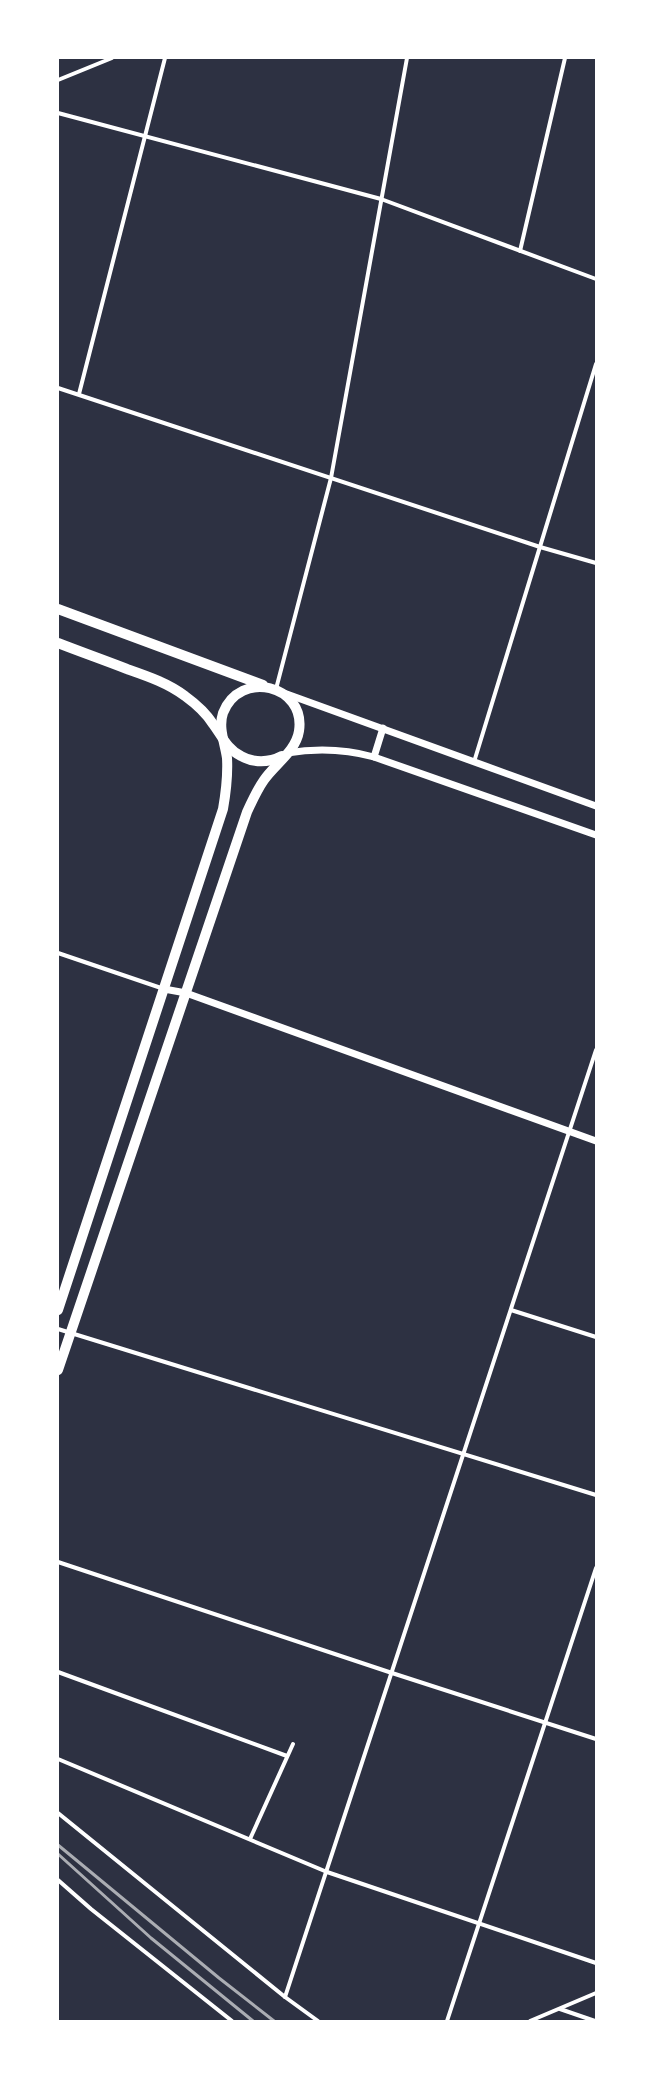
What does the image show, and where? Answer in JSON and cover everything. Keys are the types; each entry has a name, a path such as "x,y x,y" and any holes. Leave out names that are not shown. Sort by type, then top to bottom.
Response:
{"main road":[{"path":"58,609 276,690 290,701 299,718 299,731 295,743 264,780 247,812 58,1370"},
{"path":"58,643 167,684 200,708 213,723 232,750 241,757 253,761 265,762 277,759 287,753"},
{"path":"58,1310 223,810 227,775 224,740 221,728 223,714 228,703 238,693 250,688 263,686 276,690"}],"street":[{"path":"58,80 112,58"},
{"path":"79,394 165,58"},
{"path":"407,58 331,478 276,690 596,806"},
{"path":"520,250 565,58"},
{"path":"58,113 381,199 596,279"},
{"path":"474,762 596,364"},
{"path":"58,388 540,547 596,563"},
{"path":"374,756 383,728"},
{"path":"287,753 328,749 357,752 374,756 596,835"},
{"path":"58,953 164,989 186,993 596,1141"},
{"path":"285,1997 596,1050"},
{"path":"511,1310 596,1337"},
{"path":"58,1329 464,1453 596,1495"},
{"path":"58,1562 596,1739"},
{"path":"447,2021 596,1568"},
{"path":"58,1672 287,1756"},
{"path":"250,1839 293,1744"},
{"path":"58,1759 326,1872 596,1963"},
{"path":"58,1813 285,1997 318,2021"},
{"path":"58,1880 91,1909 232,2021"},
{"path":"530,2021 596,1994"},
{"path":"560,2009 595,2021"}],"railway":[{"path":"58,1845 219,1978 274,2021"},
{"path":"58,1854 151,1938 253,2021"}]}
